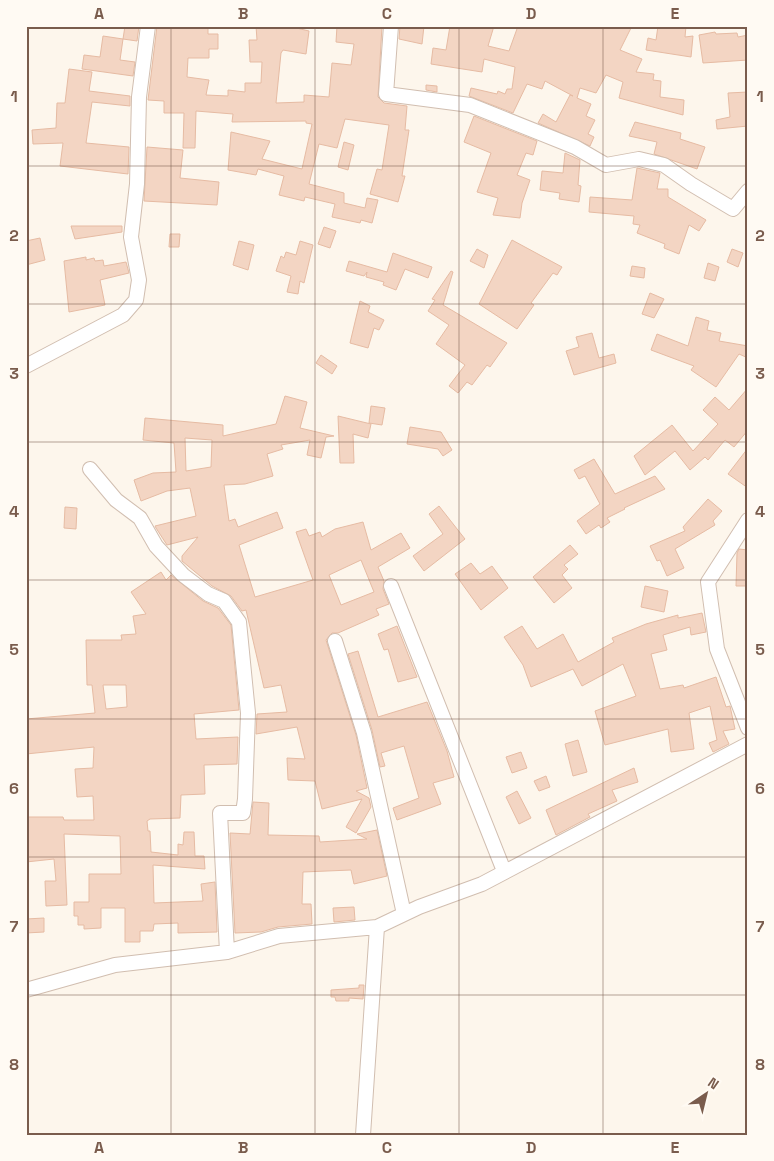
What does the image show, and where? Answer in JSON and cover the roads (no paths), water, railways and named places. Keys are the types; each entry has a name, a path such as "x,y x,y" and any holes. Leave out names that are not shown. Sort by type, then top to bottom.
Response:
{"street":[{"path":"26,366 123,315 136,300 139,280 131,237 137,184 139,97 148,26"},
{"path":"391,26 386,94 470,105 575,147 606,165 639,159 664,165 691,184 733,209 748,192"},
{"path":"90,469 116,500 140,518 156,546 184,575 208,594 224,601 239,622 248,713 245,799 243,813 220,812 227,952"},
{"path":"748,520 708,582 717,649 748,728"},
{"path":"391,586 504,870"},
{"path":"335,641 364,733 404,914"},
{"path":"26,990 115,965 227,952 279,936 377,926 482,884 504,870 748,744"},
{"path":"363,1135 377,926"}]}
